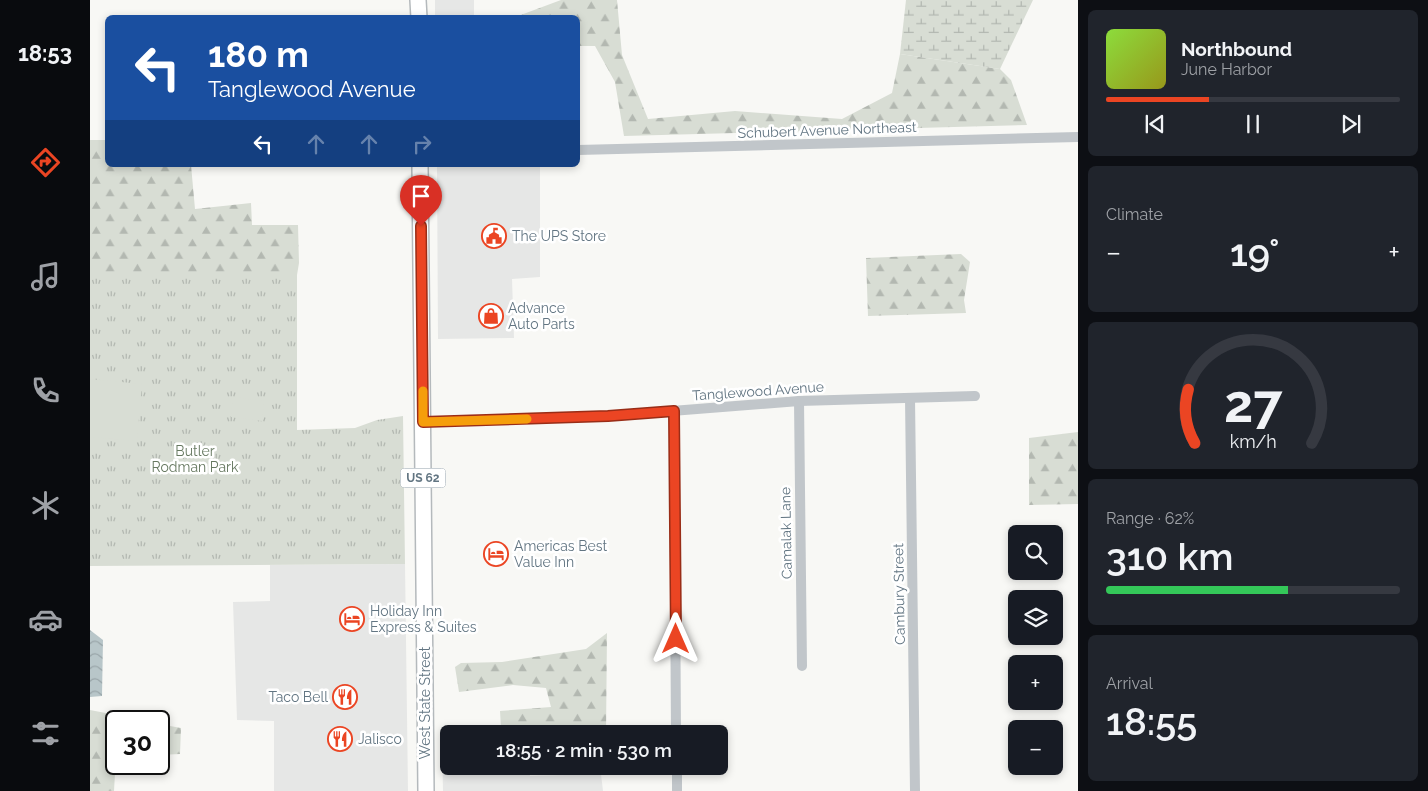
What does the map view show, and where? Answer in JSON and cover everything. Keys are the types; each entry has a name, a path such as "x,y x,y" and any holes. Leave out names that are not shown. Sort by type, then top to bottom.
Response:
{"highway":[{"path":"418,0 418,15"},
{"name":"West State Street","path":"420,167 426,791"}],"street":[{"name":"Schubert Avenue Northeast","path":"580,150 1078,136"},
{"name":"Tanglewood Avenue","path":"423,422 599,416 799,401 975,396"},
{"name":"Cambury Street","path":"910,398 915,791"},
{"name":"Camalak Lane","path":"799,401 802,666"},
{"path":"674,411 676,725"},
{"path":"677,775 677,791"}],"shaded area":[{"path":"435,0 474,0 474,15 435,15"},
{"path":"437,167 540,167 540,277 512,279 514,338 438,339"},
{"path":"405,564 408,791 274,791 274,721 237,720 233,602 270,601 270,565"},
{"path":"443,775 601,775 603,791 443,791"}],"green space":[{"path":"561,0 617,0 622,55 648,119 735,111 842,119 892,93 900,54 1000,69 1011,80 1027,125 624,136 615,82 595,46 580,46 580,15 521,15"},
{"path":"906,0 1033,0 1000,69 900,54"},
{"path":"90,140 105,140 105,167 191,167 195,209 251,203 252,225 298,225 299,263 297,275 90,275"},
{"path":"961,254 970,262 964,300 966,313 868,316 866,258"},
{"name":"Butler Rodman Park","path":"90,275 297,275 297,430 355,428 377,420 403,416 405,564 90,566"},
{"path":"90,379 142,384 137,441 90,437"},
{"path":"233,397 264,401 262,421 231,417"},
{"path":"1078,432 1078,504 1029,505 1029,438"},
{"path":"607,633 606,725 501,725 500,711 551,707 546,688 513,685 459,692 455,667 461,663 502,662 586,649"},
{"path":"90,710 105,713 105,775 115,775 114,791 90,791"},
{"path":"170,726 181,728 180,754 170,754"}],"water":[{"path":"90,630 103,640 102,696 90,697"}],"slow traffic":[{"path":"423,391 423,422 527,419"}],"place":[{"name":"The UPS Store","path":"494,236"},
{"name":"Advance Auto Parts","path":"491,316"},
{"name":"Americas Best Value Inn","path":"496,554"},
{"name":"Holiday Inn Express & Suites","path":"352,619"},
{"name":"Taco Bell","path":"345,697"},
{"name":"Jalisco","path":"340,739"}],"route":[{"path":"421,226 423,422 608,416 674,411 676,639"}]}
